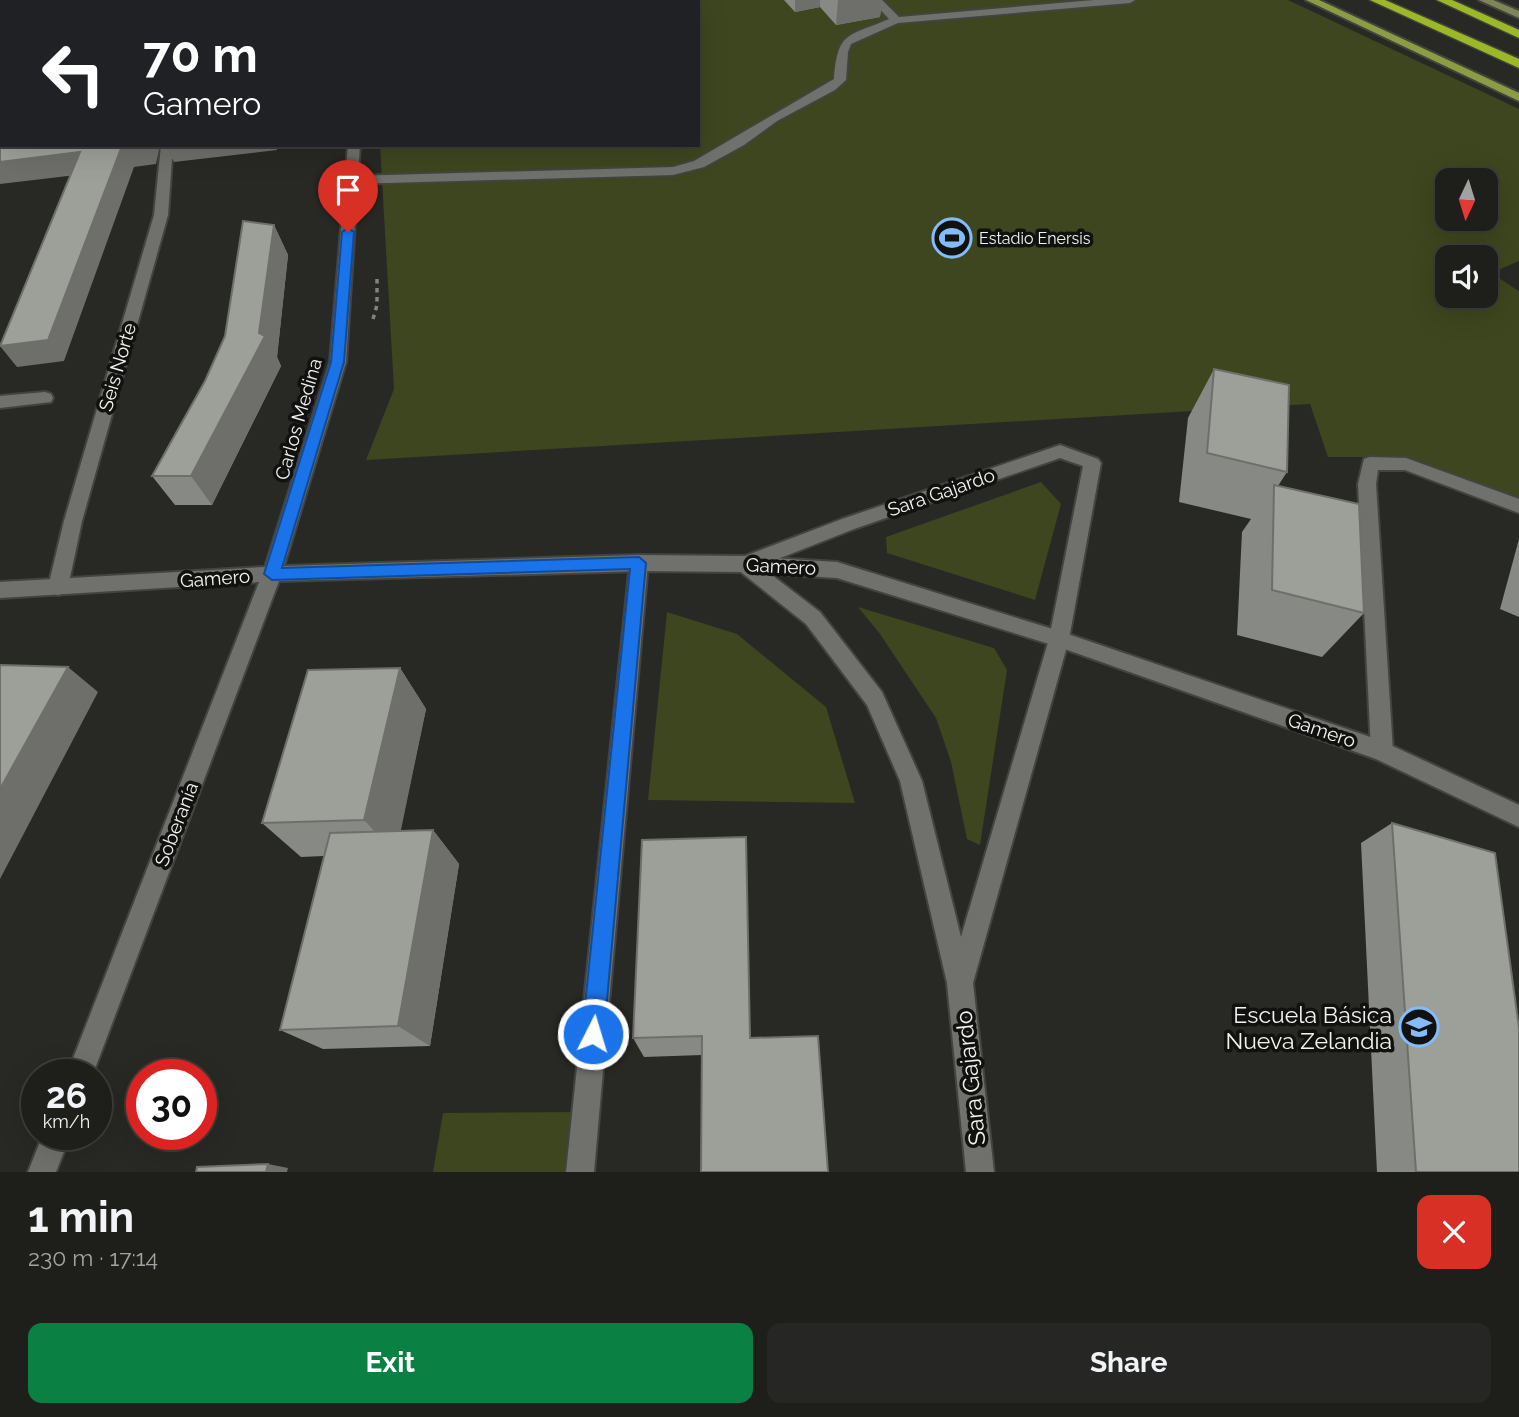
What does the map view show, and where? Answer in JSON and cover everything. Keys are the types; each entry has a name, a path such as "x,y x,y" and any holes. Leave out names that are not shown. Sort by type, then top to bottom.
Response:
{"highway":[{"path":"1376,0 1519,64"},
{"path":"1443,0 1519,34"}],"main road":[{"path":"1311,0 1519,97"},
{"path":"1483,0 1519,15"}],"street":[{"path":"876,0 896,20"},
{"path":"352,180 673,171 699,164 740,142 773,118 831,88 840,80 842,52 847,42 896,20 1130,0"},
{"name":"Seis Norte","path":"58,587 77,508 161,215 167,147"},
{"name":"Carlos Medina","path":"272,574 338,362 354,147"},
{"path":"0,401 45,398"},
{"name":"Sara Gajardo","path":"744,564 848,524 1060,451 1092,463 1059,639 960,983"},
{"path":"1382,751 1367,484 1370,463 1406,464 1519,506"},
{"path":"580,1172 639,563"},
{"name":"Gamero","path":"0,590 272,574 639,563 744,564 837,569 1059,639 1382,751 1519,816"},
{"name":"Sara Gajardo","path":"744,564 813,618 875,699 911,781 960,983 979,1172"},
{"name":"Soberanía","path":"86,1059 272,574"},
{"path":"42,1172 51,1150"}],"green space":[{"name":"Estadio Enersis","path":"700,0 1288,0 1519,109 1519,261 1498,270 1498,245 1435,245 1435,308 1498,308 1498,278 1519,291 1519,498 1405,457 1328,457 1310,404 366,460 394,389 380,147 700,147"},
{"path":"1041,482 1061,504 1035,600 887,553 886,537"},
{"path":"858,607 994,648 1007,670 980,845 967,839 951,762 936,718 880,634"},
{"path":"667,612 737,634 826,707 855,803 648,800"},
{"path":"583,1112 578,1172 433,1172 443,1113"}],"building":[{"path":"0,147 122,147 48,340 0,346 80,152 0,162"},
{"path":"243,221 274,225 259,333 265,336 191,476 152,476 205,381 225,336"},
{"path":"1214,369 1289,385 1287,472 1207,453"},
{"path":"1274,485 1359,504 1364,613 1272,590"},
{"path":"0,666 68,667 0,789"},
{"path":"400,668 364,820 262,823 308,670"},
{"path":"1392,823 1495,853 1519,1028 1519,1172 1416,1172"},
{"path":"433,830 398,1026 280,1030 330,833"},
{"path":"746,837 750,1038 818,1036 828,1172 701,1172 702,1036 633,1038 642,840"},
{"path":"268,1164 266,1172 196,1172 197,1167"}],"place":[{"name":"Estadio Enersis","path":"952,238"},
{"name":"Escuela Básica Nueva Zelandia","path":"1419,1027"}],"route":[{"path":"348,232 338,362 272,574 639,563 593,1034"}]}
